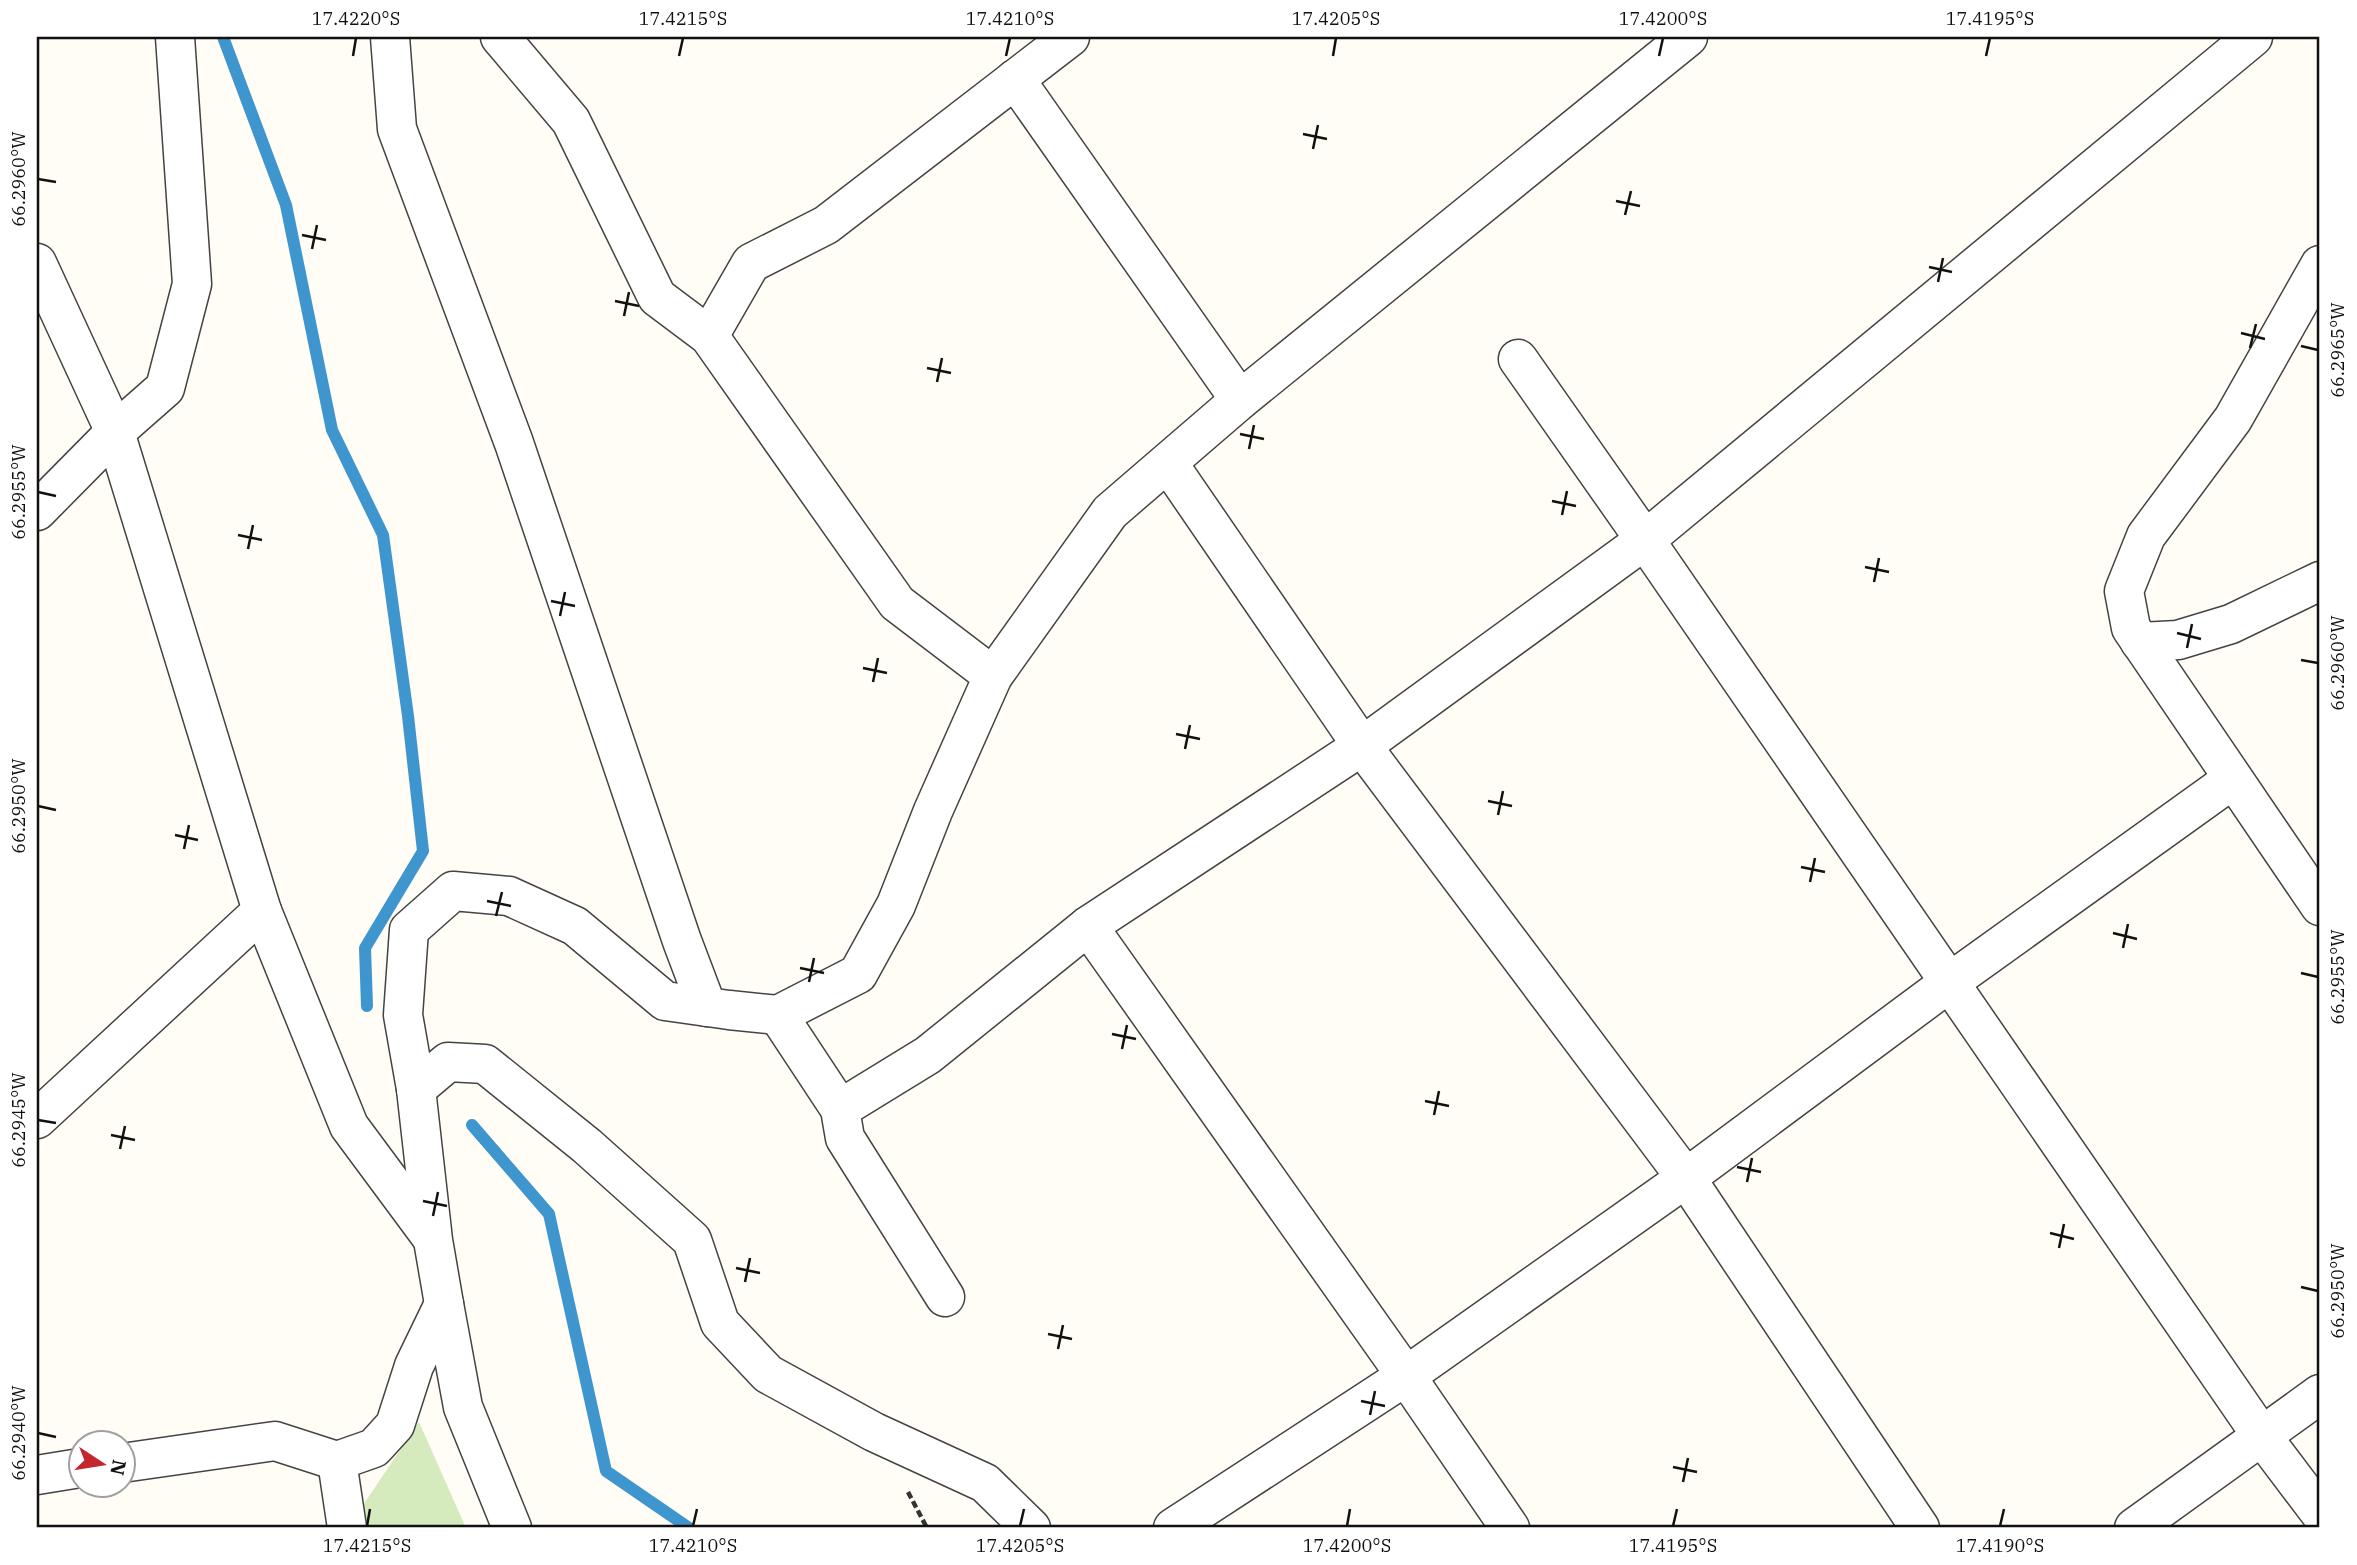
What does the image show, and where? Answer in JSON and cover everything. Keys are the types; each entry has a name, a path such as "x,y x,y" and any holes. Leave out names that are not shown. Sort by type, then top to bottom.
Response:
{"street":[{"path":"37,511 164,387 192,284 175,37"},
{"path":"390,37 397,129 514,443 673,915 707,1007"},
{"path":"500,37 571,121 657,297 709,336 897,603 993,677"},
{"path":"709,336 751,263 826,225 1070,37"},
{"path":"512,1528 463,1407 444,1304 433,1240 416,1089 404,1015 409,930 453,891 509,896 575,926 665,1001 778,1015 858,974 896,905 933,811 993,677 1110,512 1240,400 1688,37"},
{"path":"839,1109 928,1055 1088,926 1362,746 1645,540 2253,37"},
{"path":"1015,79 1240,400"},
{"path":"37,263 115,432 262,911 349,1126 433,1240"},
{"path":"2320,265 2233,419 2146,536 2124,591 2131,628 2320,906"},
{"path":"1518,359 2261,1435 2320,1513"},
{"path":"1168,463 1362,746 1686,1178 1920,1528"},
{"path":"2140,642 2178,640 2231,624 2320,581"},
{"path":"1173,1528 1405,1376 1686,1178 1950,982 2233,779"},
{"path":"37,1119 262,911"},
{"path":"1088,926 1510,1528"},
{"path":"778,1015 839,1109 845,1138 945,1297"},
{"path":"416,1089 448,1062 485,1064 587,1146 692,1240 720,1323 768,1374 874,1432 985,1483 1031,1528"},
{"path":"136,1460 275,1441 337,1461 374,1448 396,1425 414,1366 444,1304"},
{"path":"2134,1528 2320,1394"},
{"path":"337,1461 347,1528"},
{"path":"37,1475 66,1470"}],"green space":[{"path":"419,1422 466,1528 359,1528 357,1514"}],"waterway":[{"path":"223,37 286,205 332,430 383,535 423,851 365,948 367,1006"},
{"path":"472,1125 549,1214 606,1471 689,1528"}]}
